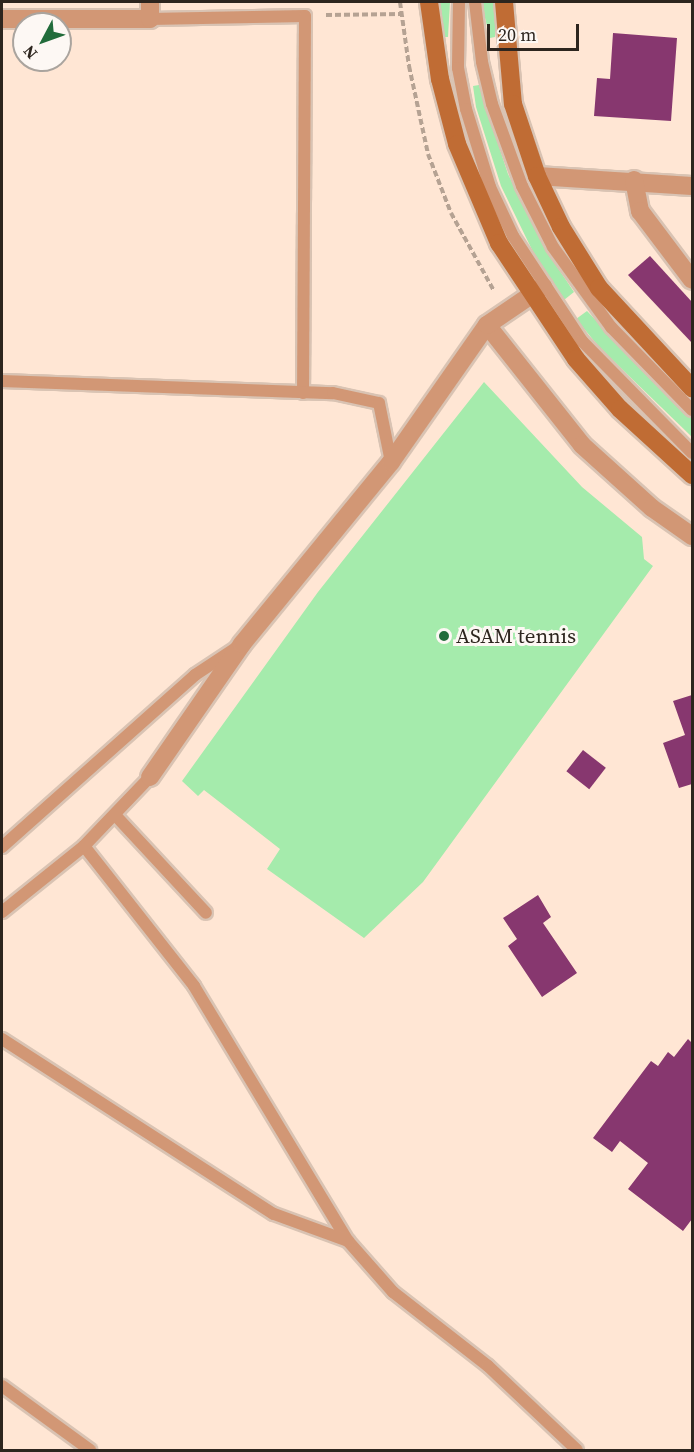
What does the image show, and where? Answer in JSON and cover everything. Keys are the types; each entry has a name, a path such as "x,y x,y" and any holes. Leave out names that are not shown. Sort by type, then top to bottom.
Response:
{"main road":[{"path":"429,2 440,79 457,144 481,206 536,291 576,359 620,409 693,475"},
{"path":"504,2 513,104 537,176 561,227 599,288 693,388"}],"street":[{"path":"2,19 150,10"},
{"path":"537,176 634,180 693,186"},
{"path":"634,180 640,211 693,280"},
{"path":"150,777 242,644 391,462 487,325 536,291"},
{"path":"487,325 582,445 652,508 693,536"}],"lane":[{"path":"459,2 458,68 469,120 490,187 536,291 612,376 693,453"},
{"path":"475,2 482,62 492,104 522,186 553,247 611,327 693,410"},
{"path":"150,10 305,16 303,393"},
{"path":"2,381 333,393 379,403 391,462"},
{"path":"2,847 195,675 242,644"},
{"path":"2,912 84,846 116,816 150,777"},
{"path":"116,816 206,913"},
{"path":"84,846 194,986 348,1241 393,1292 488,1366 577,1450"},
{"path":"2,1039 273,1214 348,1241"},
{"path":"2,1386 90,1450"}],"path":[{"path":"400,2 400,14"},
{"path":"305,16 412,14"}],"green space":[{"path":"437,2 450,2 448,37 442,37"},
{"path":"481,2 495,2 495,37 490,38"},
{"path":"479,85 508,174 546,250 574,292 564,300 536,258 501,186 476,107 473,86"},
{"path":"587,311 692,419 692,437 599,347 576,319"},
{"name":"ASAM tennis","path":"484,382 582,487 642,537 644,559 653,566 423,882 364,938 267,869 280,849 204,790 198,796 182,781 318,592"}],"building":[{"path":"613,33 677,38 671,121 594,116 597,78 610,79"},
{"path":"650,256 692,302 692,343 628,275"},
{"path":"692,695 692,784 679,788 663,743 685,735 673,701"},
{"path":"583,750 606,768 589,789 566,771"},
{"path":"538,895 551,917 543,923 577,973 542,997 508,946 517,939 503,918"},
{"path":"688,1039 692,1043 692,1219 683,1231 628,1189 648,1163 620,1141 612,1152 593,1138 651,1061 658,1066 668,1052 674,1057"}],"place":[{"name":"ASAM tennis","path":"444,636"}]}
